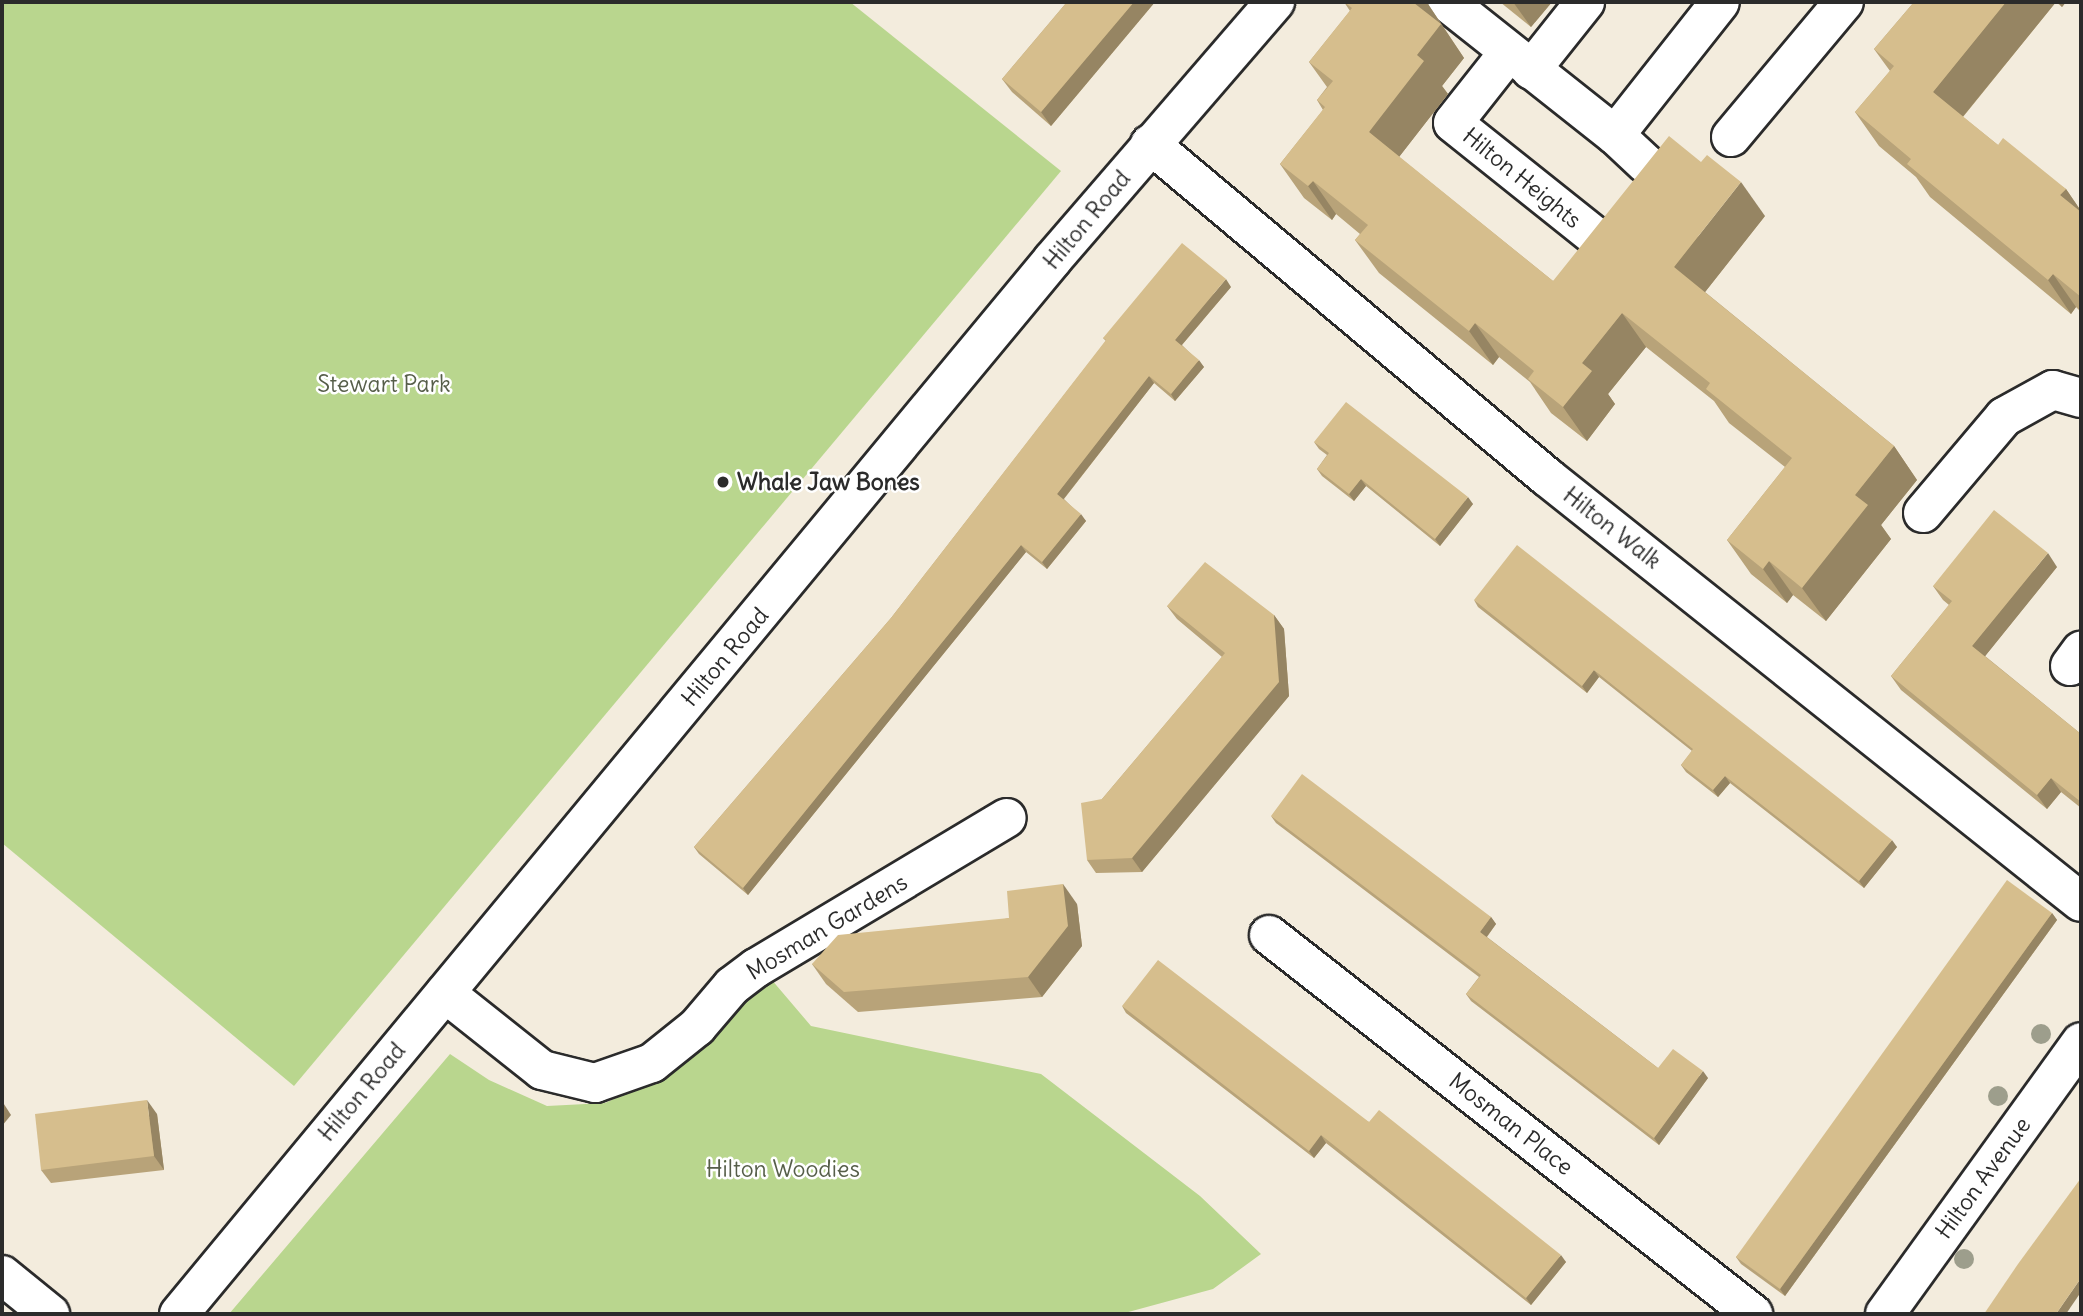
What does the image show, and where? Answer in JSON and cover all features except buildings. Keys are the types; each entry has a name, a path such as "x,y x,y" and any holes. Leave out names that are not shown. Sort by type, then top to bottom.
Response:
{"street":[{"name":"Hilton Road","path":"179,1314 1150,144 1275,2"},
{"path":"1447,2 1615,135 1646,164"},
{"path":"1520,61 1586,2"},
{"path":"1615,135 1720,2"},
{"path":"1731,138 1844,2"},
{"name":"Hilton Heights","path":"1520,61 1453,123 1596,236"},
{"name":"Hilton Walk","path":"1150,144 1547,477 2081,902"},
{"path":"1923,513 2004,417 2053,390 2081,398"},
{"name":"Mosman Gardens","path":"445,993 542,1070 595,1083 652,1063 697,1027 732,986 756,968 1007,818"},
{"name":"Mosman Place","path":"1269,934 1753,1314"},
{"name":"Hilton Avenue","path":"1885,1314 2081,1042"},
{"path":"2,1275 50,1314"}],"green space":[{"name":"Stewart Park","path":"2,2 850,2 1061,171 294,1086 2,843"},
{"name":"Hilton Woodies","path":"771,979 811,1026 1041,1074 1200,1196 1261,1254 1213,1289 1121,1314 229,1314 450,1054 489,1080 547,1106 605,1103 673,1072"}],"place":[{"name":"Whale Jaw Bones","path":"723,482"}]}
